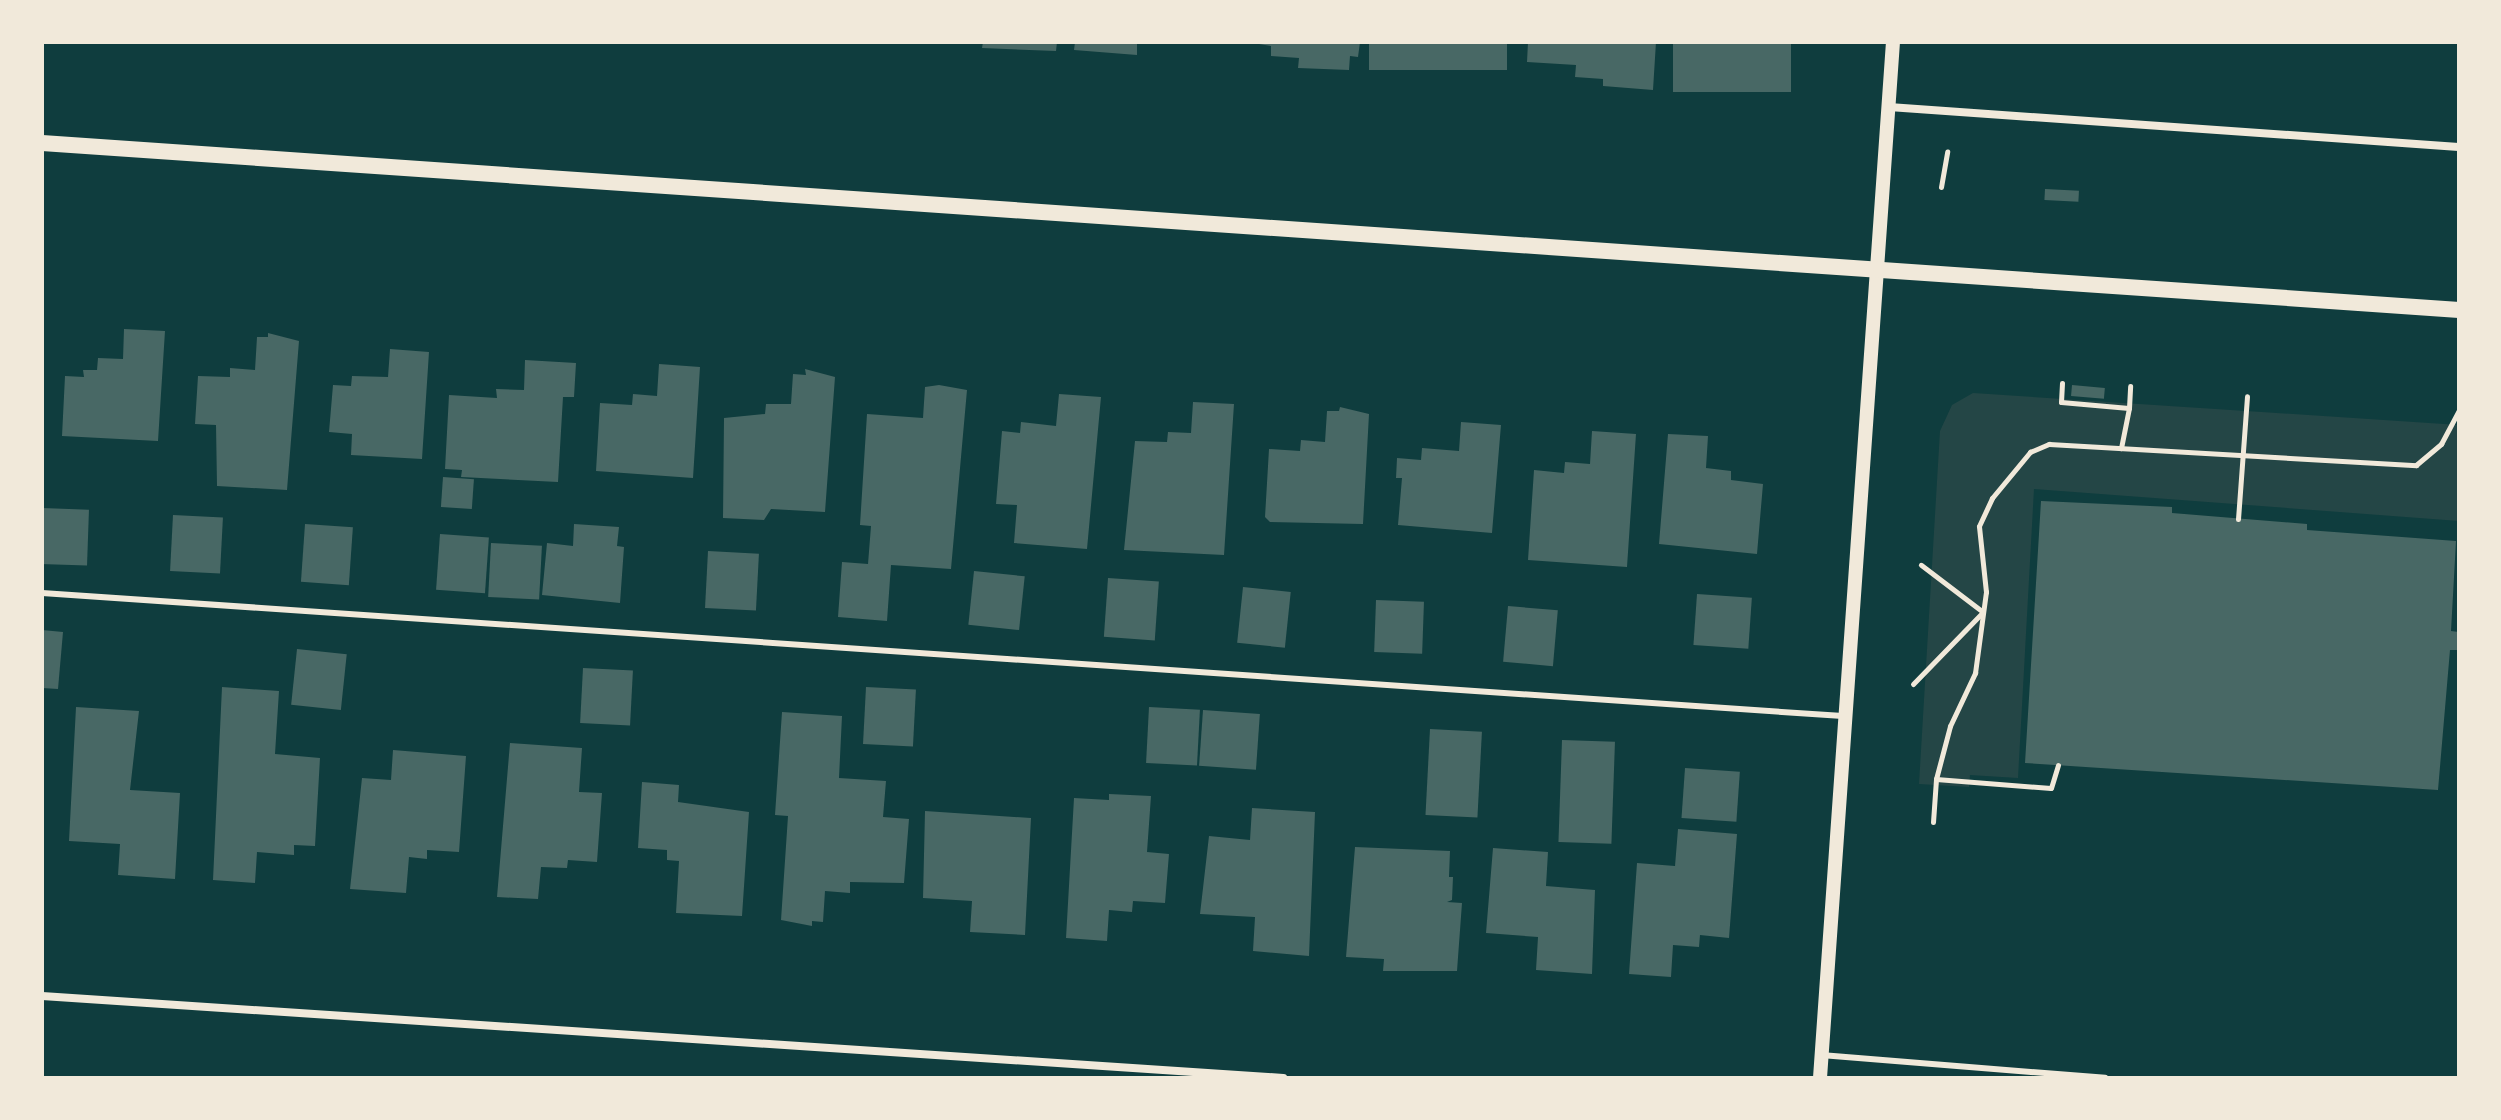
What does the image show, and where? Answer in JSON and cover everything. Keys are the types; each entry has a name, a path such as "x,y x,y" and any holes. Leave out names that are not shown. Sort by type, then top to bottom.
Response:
{"main road":[{"path":"42,143 2459,310"}],"street":[{"path":"1820,1078 1843,716 1893,42"},
{"path":"1889,107 2459,147"},
{"path":"42,996 1283,1078"}],"lane":[{"path":"42,593 1843,716"},
{"path":"1821,1055 2105,1078"}],"path":[{"path":"1941,187 1947,152"},
{"path":"2062,383 2061,402 2129,408"},
{"path":"2121,448 2130,386"},
{"path":"2238,519 2247,396"},
{"path":"1933,822 1936,779 1950,726 1975,673 1983,612 1979,526 1992,498 2030,452 2049,444 2416,465 2441,444 2459,410"},
{"path":"1921,565 1983,612"},
{"path":"1913,684 1983,612"},
{"path":"1936,779 2051,788 2058,765"}],"shaded area":[{"path":"1973,393 2459,425 2459,521 2034,489 2018,778 1970,775 1969,787 1919,784 1940,431 1952,405"}],"building":[{"path":"983,42 1057,42 1056,51 982,48"},
{"path":"1075,42 1137,42 1137,55 1074,50"},
{"path":"1247,42 1360,42 1358,57 1350,56 1349,70 1298,68 1299,58 1271,56 1271,46"},
{"path":"1369,42 1507,42 1507,70 1369,70"},
{"path":"1528,42 1656,42 1653,90 1603,86 1603,79 1575,77 1576,65 1527,62"},
{"path":"1673,42 1791,42 1791,92 1673,92"},
{"path":"2045,189 2079,191 2078,202 2044,200"},
{"path":"124,329 165,331 158,441 62,436 65,376 84,377 83,370 97,370 98,358 123,359"},
{"path":"268,333 299,341 287,490 217,486 216,425 195,424 198,376 230,377 230,368 255,370 257,337 268,337"},
{"path":"390,349 429,352 422,459 351,455 352,434 329,432 333,385 351,386 352,376 388,377"},
{"path":"525,360 576,363 574,397 563,397 558,482 461,477 462,470 445,469 449,395 497,398 496,389 524,390"},
{"path":"659,364 700,367 693,478 596,471 600,403 632,405 633,394 657,396"},
{"path":"805,369 835,377 825,512 771,509 764,520 723,518 724,418 765,414 766,404 791,404 793,374 806,375"},
{"path":"939,385 967,390 951,569 891,565 887,621 838,617 842,562 868,564 871,526 860,525 867,414 923,418 925,387"},
{"path":"2072,385 2105,388 2104,399 2071,396"},
{"path":"1059,394 1101,397 1087,549 1014,543 1017,505 996,504 1002,431 1020,433 1021,422 1056,426"},
{"path":"1193,402 1234,404 1224,555 1124,550 1135,441 1167,442 1168,432 1191,433"},
{"path":"1340,407 1369,414 1363,524 1270,522 1265,517 1269,449 1300,451 1301,440 1325,442 1327,411 1339,411"},
{"path":"1461,422 1501,425 1492,533 1398,525 1402,478 1396,478 1397,458 1421,460 1422,448 1459,451"},
{"path":"1592,431 1636,434 1627,567 1528,560 1534,470 1564,473 1565,462 1590,464"},
{"path":"1668,434 1708,436 1706,468 1731,471 1731,480 1763,484 1757,554 1659,544"},
{"path":"443,477 474,479 472,509 441,507"},
{"path":"2041,501 2172,507 2172,513 2307,524 2307,530 2456,541 2451,631 2459,632 2459,650 2450,650 2438,790 2025,763"},
{"path":"42,508 89,510 87,566 42,564"},
{"path":"173,515 223,518 220,574 170,571"},
{"path":"305,524 353,527 349,585 301,582"},
{"path":"574,524 619,527 617,546 624,547 620,603 542,595 547,543 573,546"},
{"path":"440,534 489,537 485,593 436,590"},
{"path":"491,543 542,546 539,600 488,597"},
{"path":"708,551 759,554 756,611 705,608"},
{"path":"974,571 1025,576 1019,630 968,625"},
{"path":"1108,578 1159,582 1155,640 1104,637"},
{"path":"1243,587 1291,592 1285,648 1237,643"},
{"path":"1697,594 1752,598 1748,649 1693,645"},
{"path":"1376,600 1424,602 1422,654 1374,652"},
{"path":"1508,606 1558,610 1553,666 1503,662"},
{"path":"42,630 63,632 58,689 42,688"},
{"path":"297,649 347,654 341,710 291,705"},
{"path":"583,668 633,671 630,726 580,723"},
{"path":"222,687 279,691 275,754 320,758 315,846 294,845 294,855 257,852 255,883 213,880"},
{"path":"866,687 916,690 913,747 863,744"},
{"path":"76,707 139,711 130,790 180,793 175,879 118,875 120,844 69,841"},
{"path":"1149,707 1200,710 1197,766 1146,763"},
{"path":"1203,710 1260,714 1256,770 1199,766"},
{"path":"782,712 842,716 839,778 886,781 883,817 909,819 904,883 850,882 850,893 825,891 823,922 812,921 812,926 781,920 788,816 775,815"},
{"path":"1430,729 1482,732 1477,818 1425,815"},
{"path":"1562,740 1615,742 1611,844 1558,842"},
{"path":"510,743 582,748 579,792 602,793 597,862 568,860 567,868 541,867 538,899 497,897"},
{"path":"393,750 466,756 459,852 427,850 427,859 409,857 406,893 350,889 362,778 391,780"},
{"path":"1685,768 1740,772 1736,822 1682,818"},
{"path":"642,782 679,785 678,802 749,812 742,916 676,913 679,861 667,860 667,850 638,848"},
{"path":"1109,794 1151,796 1147,852 1169,854 1165,903 1133,901 1132,912 1109,910 1107,941 1066,938 1074,798 1109,800"},
{"path":"1252,808 1315,812 1309,956 1253,951 1255,917 1200,914 1209,836 1250,840"},
{"path":"925,811 1031,818 1025,935 970,932 972,901 923,898"},
{"path":"1678,829 1737,834 1729,938 1700,935 1699,947 1673,945 1671,977 1629,974 1637,863 1675,866"},
{"path":"1355,847 1450,851 1452,900 1447,902 1462,903 1457,971 1383,971 1384,959 1346,957"},
{"path":"1493,848 1548,852 1546,886 1595,890 1592,974 1536,970 1538,937 1486,933"}]}
